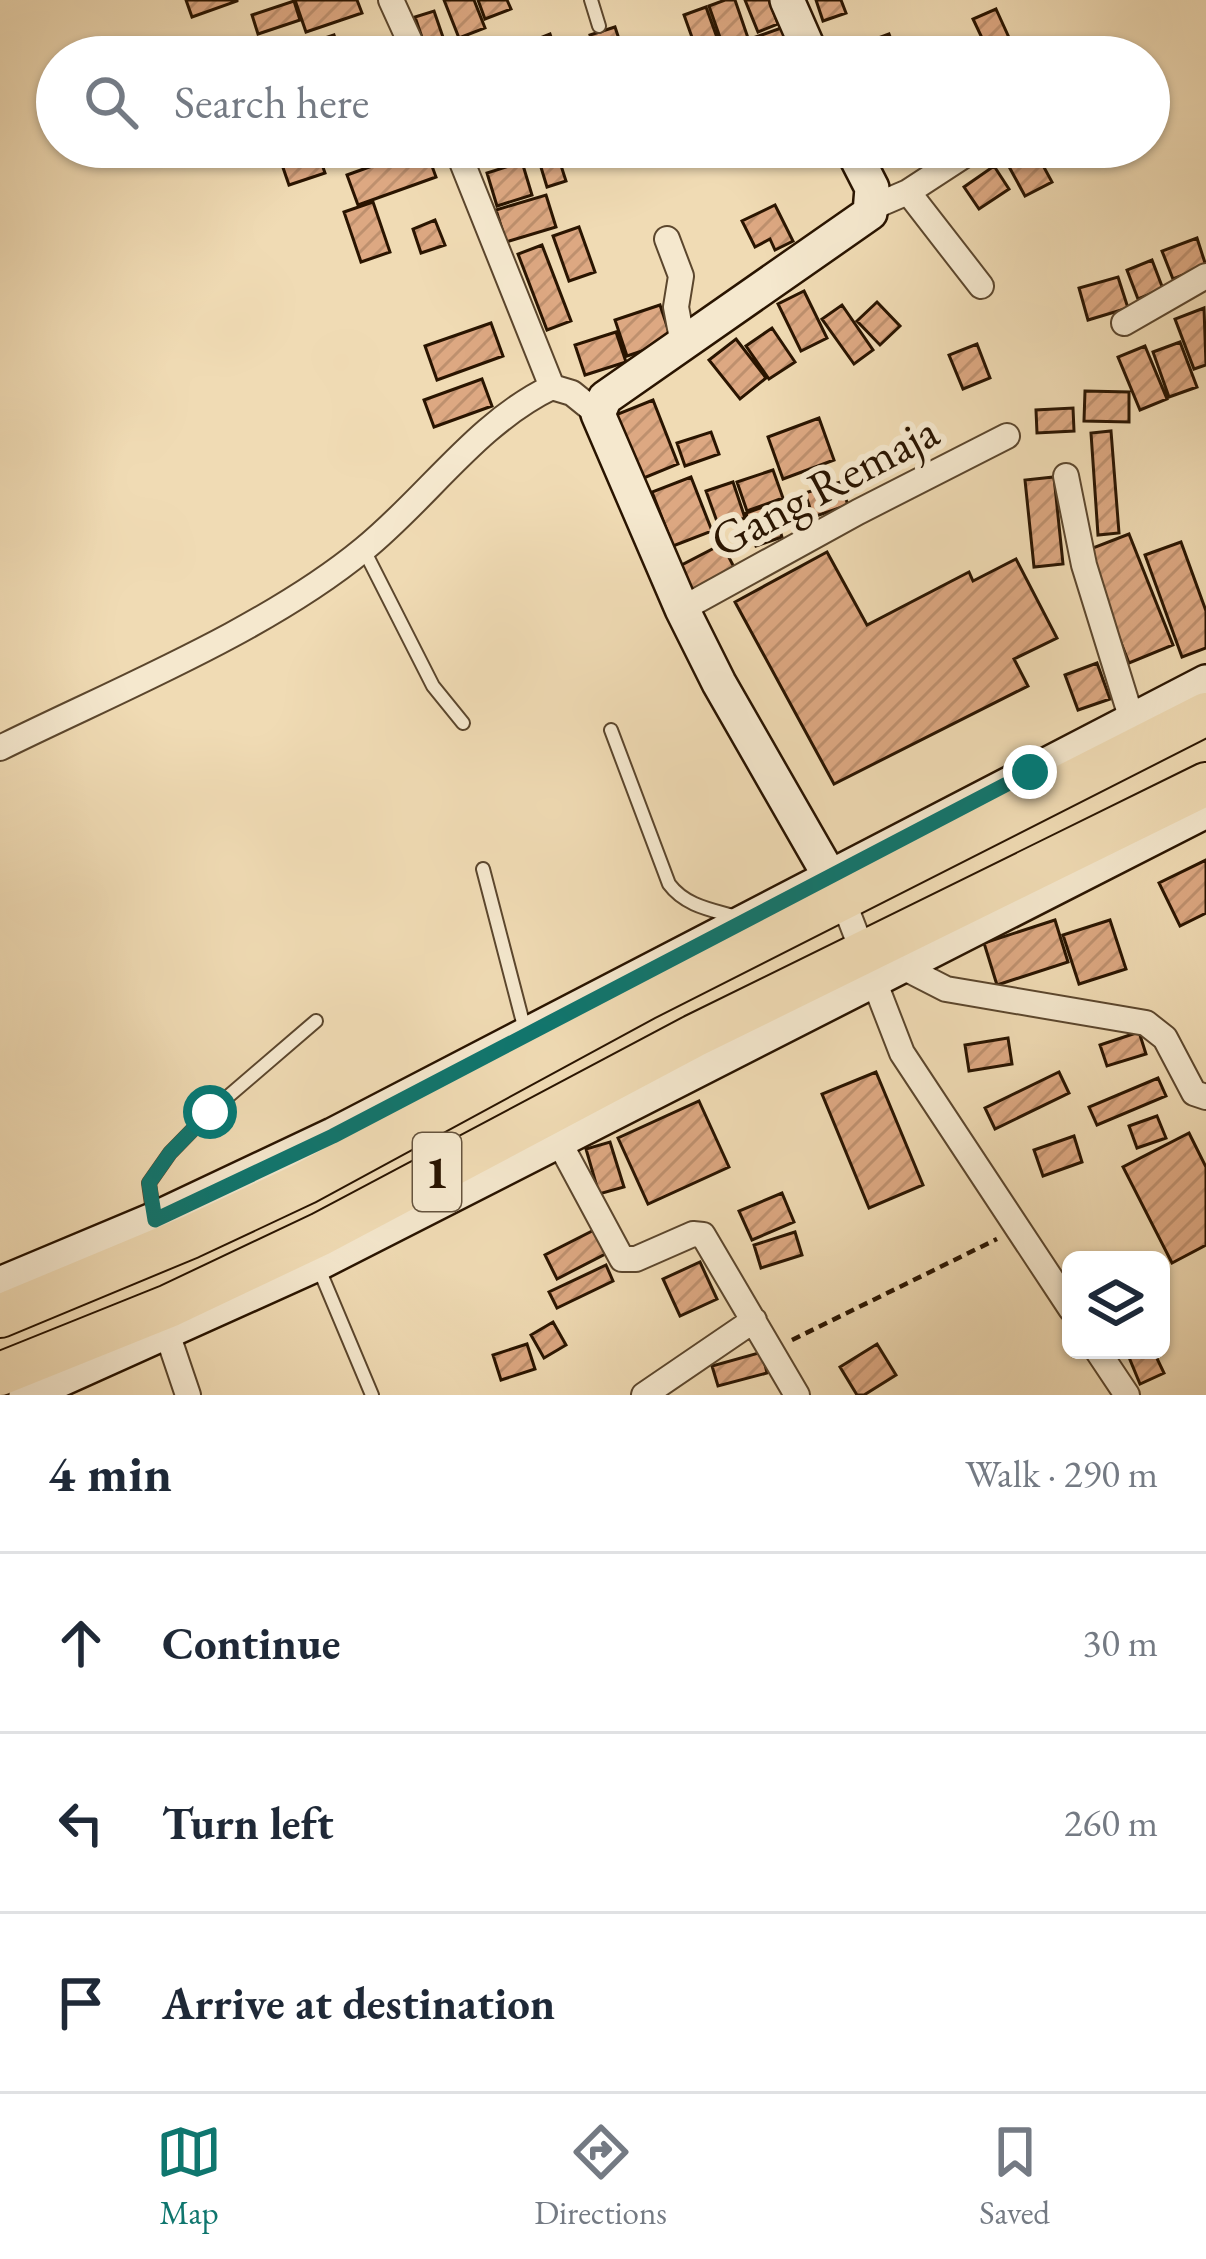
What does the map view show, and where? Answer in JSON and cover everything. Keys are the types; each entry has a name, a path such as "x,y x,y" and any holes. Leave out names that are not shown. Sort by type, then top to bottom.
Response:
{"highway":[{"name":"1","path":"0,1316 305,1183 644,999 836,886 1206,713"},
{"name":"1","path":"0,1374 169,1306 321,1234 694,1036 881,966 1206,784"}],"street":[{"path":"391,0 407,36"},
{"path":"787,0 803,36"},
{"path":"465,168 552,387"},
{"path":"862,168 872,188 873,207"},
{"path":"598,414 605,398 862,221 873,207 945,168"},
{"path":"908,192 981,286"},
{"path":"667,239 681,276 676,307 683,344"},
{"path":"1124,322 1206,276"},
{"path":"0,748 274,609 364,550 505,415 552,387 572,392 598,414 682,610 719,683 881,966 902,1053 1062,1295"},
{"name":"Gang Remaja","path":"682,610 1007,436"},
{"path":"1066,476 1084,565 1132,720"},
{"path":"0,1284 155,1220 333,1136 747,920 836,886 1206,682"},
{"path":"26,1395 317,1264 881,966 1206,811"},
{"path":"881,966 946,989 1146,1023 1165,1038 1194,1093 1206,1097"},
{"path":"558,1140 622,1259 636,1259 700,1233 796,1395"},
{"path":"644,1395 754,1320"},
{"path":"167,1333 188,1395"},
{"path":"1103,1359 1127,1395"}],"lane":[{"path":"590,0 599,26"},
{"path":"364,550 433,686 464,723"},
{"path":"611,730 669,884 678,896 747,920"},
{"path":"483,868 526,1035"},
{"path":"155,1220 149,1183 170,1153 316,1021"},
{"path":"317,1264 372,1395"}],"path":[{"path":"771,1351 1018,1228"}],"building":[{"path":"186,0 237,0 237,1 192,17"},
{"path":"295,0 357,0 362,13 306,32"},
{"path":"444,0 474,0 485,28 458,36"},
{"path":"478,0 507,0 511,9 485,19"},
{"path":"735,0 747,36 720,36 709,6"},
{"path":"745,0 769,0 778,24 758,32"},
{"path":"816,0 841,0 846,13 823,21"},
{"path":"294,1 300,20 258,34 252,15"},
{"path":"706,7 716,36 692,36 684,15"},
{"path":"996,9 1008,36 981,36 973,19"},
{"path":"434,11 443,36 422,36 415,17"},
{"path":"615,27 618,36 590,36"},
{"path":"784,27 787,36 759,36"},
{"path":"283,168 323,168 325,173 289,185"},
{"path":"366,168 433,168 436,177 358,205 347,175"},
{"path":"524,168 532,195 497,206 487,173"},
{"path":"541,168 562,168 566,181 547,187"},
{"path":"995,168 1009,189 979,209 964,187"},
{"path":"1010,168 1044,168 1052,182 1025,196"},
{"path":"546,195 556,227 506,242 496,210"},
{"path":"373,202 390,252 361,262 344,212"},
{"path":"775,205 793,241 775,250 770,239 755,247 742,221"},
{"path":"435,220 445,245 421,253 413,229"},
{"path":"579,227 595,272 569,281 553,236"},
{"path":"1197,238 1206,266 1173,279 1162,251"},
{"path":"542,245 571,321 547,330 518,254"},
{"path":"1152,260 1163,289 1138,299 1127,270"},
{"path":"1118,277 1128,308 1088,320 1079,288"},
{"path":"804,291 827,338 801,351 778,304"},
{"path":"877,302 900,326 880,345 857,321"},
{"path":"660,305 672,341 627,356 615,320"},
{"path":"842,305 873,350 854,364 822,319"},
{"path":"1204,308 1206,365 1194,369 1175,319"},
{"path":"491,323 503,356 437,380 425,346"},
{"path":"772,328 795,362 769,379 746,346"},
{"path":"616,332 626,362 585,375 575,345"},
{"path":"736,339 766,378 740,399 709,360"},
{"path":"1180,342 1197,387 1169,397 1153,352"},
{"path":"977,344 990,378 963,389 949,355"},
{"path":"1145,346 1167,399 1140,410 1118,357"},
{"path":"482,379 492,406 434,427 424,400"},
{"path":"1085,391 1129,392 1129,422 1084,421"},
{"path":"653,400 678,464 634,482 608,418"},
{"path":"1073,408 1074,431 1037,433 1036,410"},
{"path":"819,418 834,460 783,479 768,437"},
{"path":"1111,431 1119,533 1098,535 1091,433"},
{"path":"711,432 719,454 685,466 677,443"},
{"path":"773,470 783,498 747,511 737,482"},
{"path":"691,477 712,531 673,546 652,492"},
{"path":"1054,477 1063,564 1034,567 1025,480"},
{"path":"733,482 745,518 719,527 706,491"},
{"path":"840,482 848,505 813,517 805,493"},
{"path":"772,504 782,537 756,546 746,513"},
{"path":"1129,534 1173,645 1129,663 1085,551"},
{"path":"1181,542 1206,611 1206,648 1182,657 1145,555"},
{"path":"722,544 735,569 689,593 676,568"},
{"path":"827,552 867,625 969,572 973,581 1016,559 1057,638 1014,659 1028,686 834,784 735,602"},
{"path":"1097,663 1110,699 1078,710 1065,675"},
{"path":"1206,860 1206,913 1180,926 1159,883"},
{"path":"1055,920 1068,962 997,985 984,943"},
{"path":"1110,920 1126,969 1079,984 1063,935"},
{"path":"1139,1032 1146,1054 1107,1066 1100,1045"},
{"path":"1008,1038 1012,1064 969,1071 965,1045"},
{"path":"876,1072 923,1185 869,1208 822,1094"},
{"path":"1059,1072 1069,1093 995,1129 985,1108"},
{"path":"1158,1078 1166,1096 1097,1125 1089,1107"},
{"path":"699,1101 729,1167 648,1204 618,1138"},
{"path":"1157,1116 1166,1138 1137,1148 1129,1126"},
{"path":"1189,1133 1206,1167 1206,1245 1172,1263 1170,1251 1123,1167"},
{"path":"1074,1136 1082,1162 1043,1176 1034,1150"},
{"path":"610,1142 624,1187 599,1194 586,1149"},
{"path":"782,1193 794,1222 752,1240 739,1211"},
{"path":"600,1227 611,1251 557,1279 545,1255"},
{"path":"795,1232 802,1255 761,1268 754,1245"},
{"path":"700,1262 717,1299 680,1316 663,1279"},
{"path":"606,1265 613,1281 557,1308 549,1292"},
{"path":"553,1322 566,1345 544,1358 531,1335"},
{"path":"527,1344 535,1369 501,1380 493,1355"},
{"path":"877,1344 896,1375 857,1395 840,1367"},
{"path":"762,1352 767,1373 718,1386 712,1366"},
{"path":"1130,1359 1157,1359 1164,1373 1140,1384"}],"route":[{"path":"210,1112 170,1153 149,1183 155,1220 333,1136 1030,772"}]}
